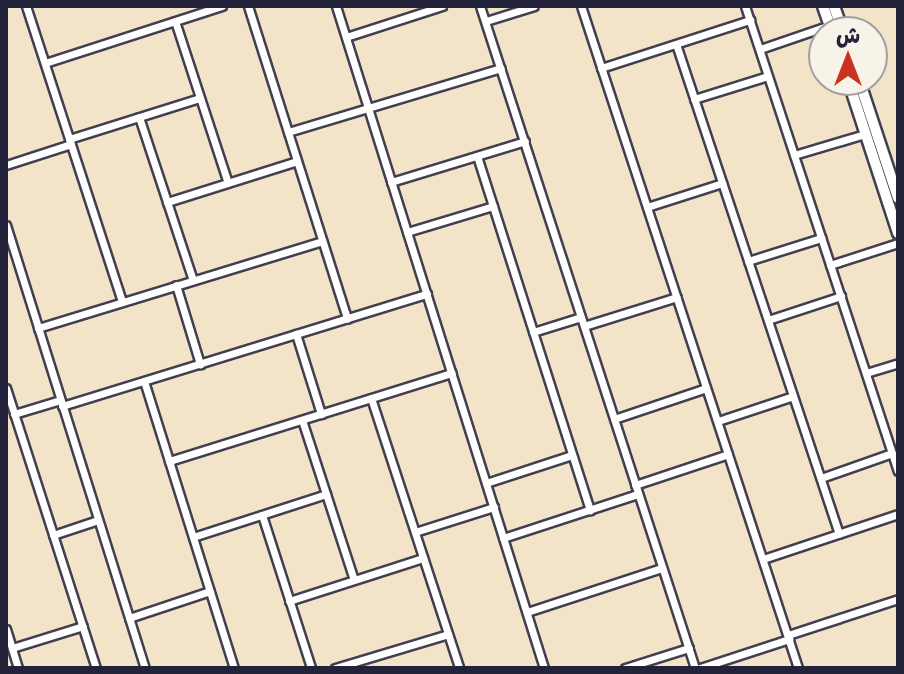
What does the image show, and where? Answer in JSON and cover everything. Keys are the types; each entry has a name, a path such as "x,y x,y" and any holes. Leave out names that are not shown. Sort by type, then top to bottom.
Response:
{"street":[{"path":"26,6 122,302"},
{"path":"45,63 175,21 194,10 222,6"},
{"path":"248,6 347,319"},
{"path":"336,6 544,668"},
{"path":"480,6 697,668 898,599"},
{"path":"486,21 534,6"},
{"path":"581,6 798,668"},
{"path":"745,6 898,470"},
{"path":"346,37 437,7"},
{"path":"601,68 750,20"},
{"path":"175,21 228,183"},
{"path":"760,49 808,35"},
{"path":"676,44 839,534"},
{"path":"288,132 501,68"},
{"path":"694,99 768,76"},
{"path":"853,96 895,215 898,233"},
{"path":"864,96 898,198"},
{"path":"6,165 200,98"},
{"path":"139,117 193,280"},
{"path":"794,155 865,134"},
{"path":"391,182 525,141"},
{"path":"477,156 590,510"},
{"path":"167,202 297,161"},
{"path":"647,207 722,183"},
{"path":"407,232 493,206"},
{"path":"6,225 145,668"},
{"path":"748,261 821,238"},
{"path":"38,328 322,241"},
{"path":"830,265 898,243"},
{"path":"6,262 17,258"},
{"path":"176,285 200,364"},
{"path":"14,414 144,381 427,294"},
{"path":"768,320 841,296"},
{"path":"533,332 677,297"},
{"path":"296,334 321,414"},
{"path":"866,373 898,363"},
{"path":"169,461 452,373"},
{"path":"144,381 234,668"},
{"path":"6,388 8,404 14,414 96,668"},
{"path":"614,419 706,388"},
{"path":"718,421 793,396"},
{"path":"371,398 459,668"},
{"path":"302,420 354,580"},
{"path":"821,478 892,453"},
{"path":"503,538 590,510 728,454"},
{"path":"486,483 572,455"},
{"path":"193,537 326,494"},
{"path":"415,532 494,507"},
{"path":"763,559 898,514"},
{"path":"262,515 311,668"},
{"path":"53,535 98,520"},
{"path":"289,601 423,558"},
{"path":"527,612 662,568"},
{"path":"129,618 210,591"},
{"path":"12,648 83,626"},
{"path":"6,629 18,668"},
{"path":"335,668 448,634"},
{"path":"625,668 689,648"}]}
